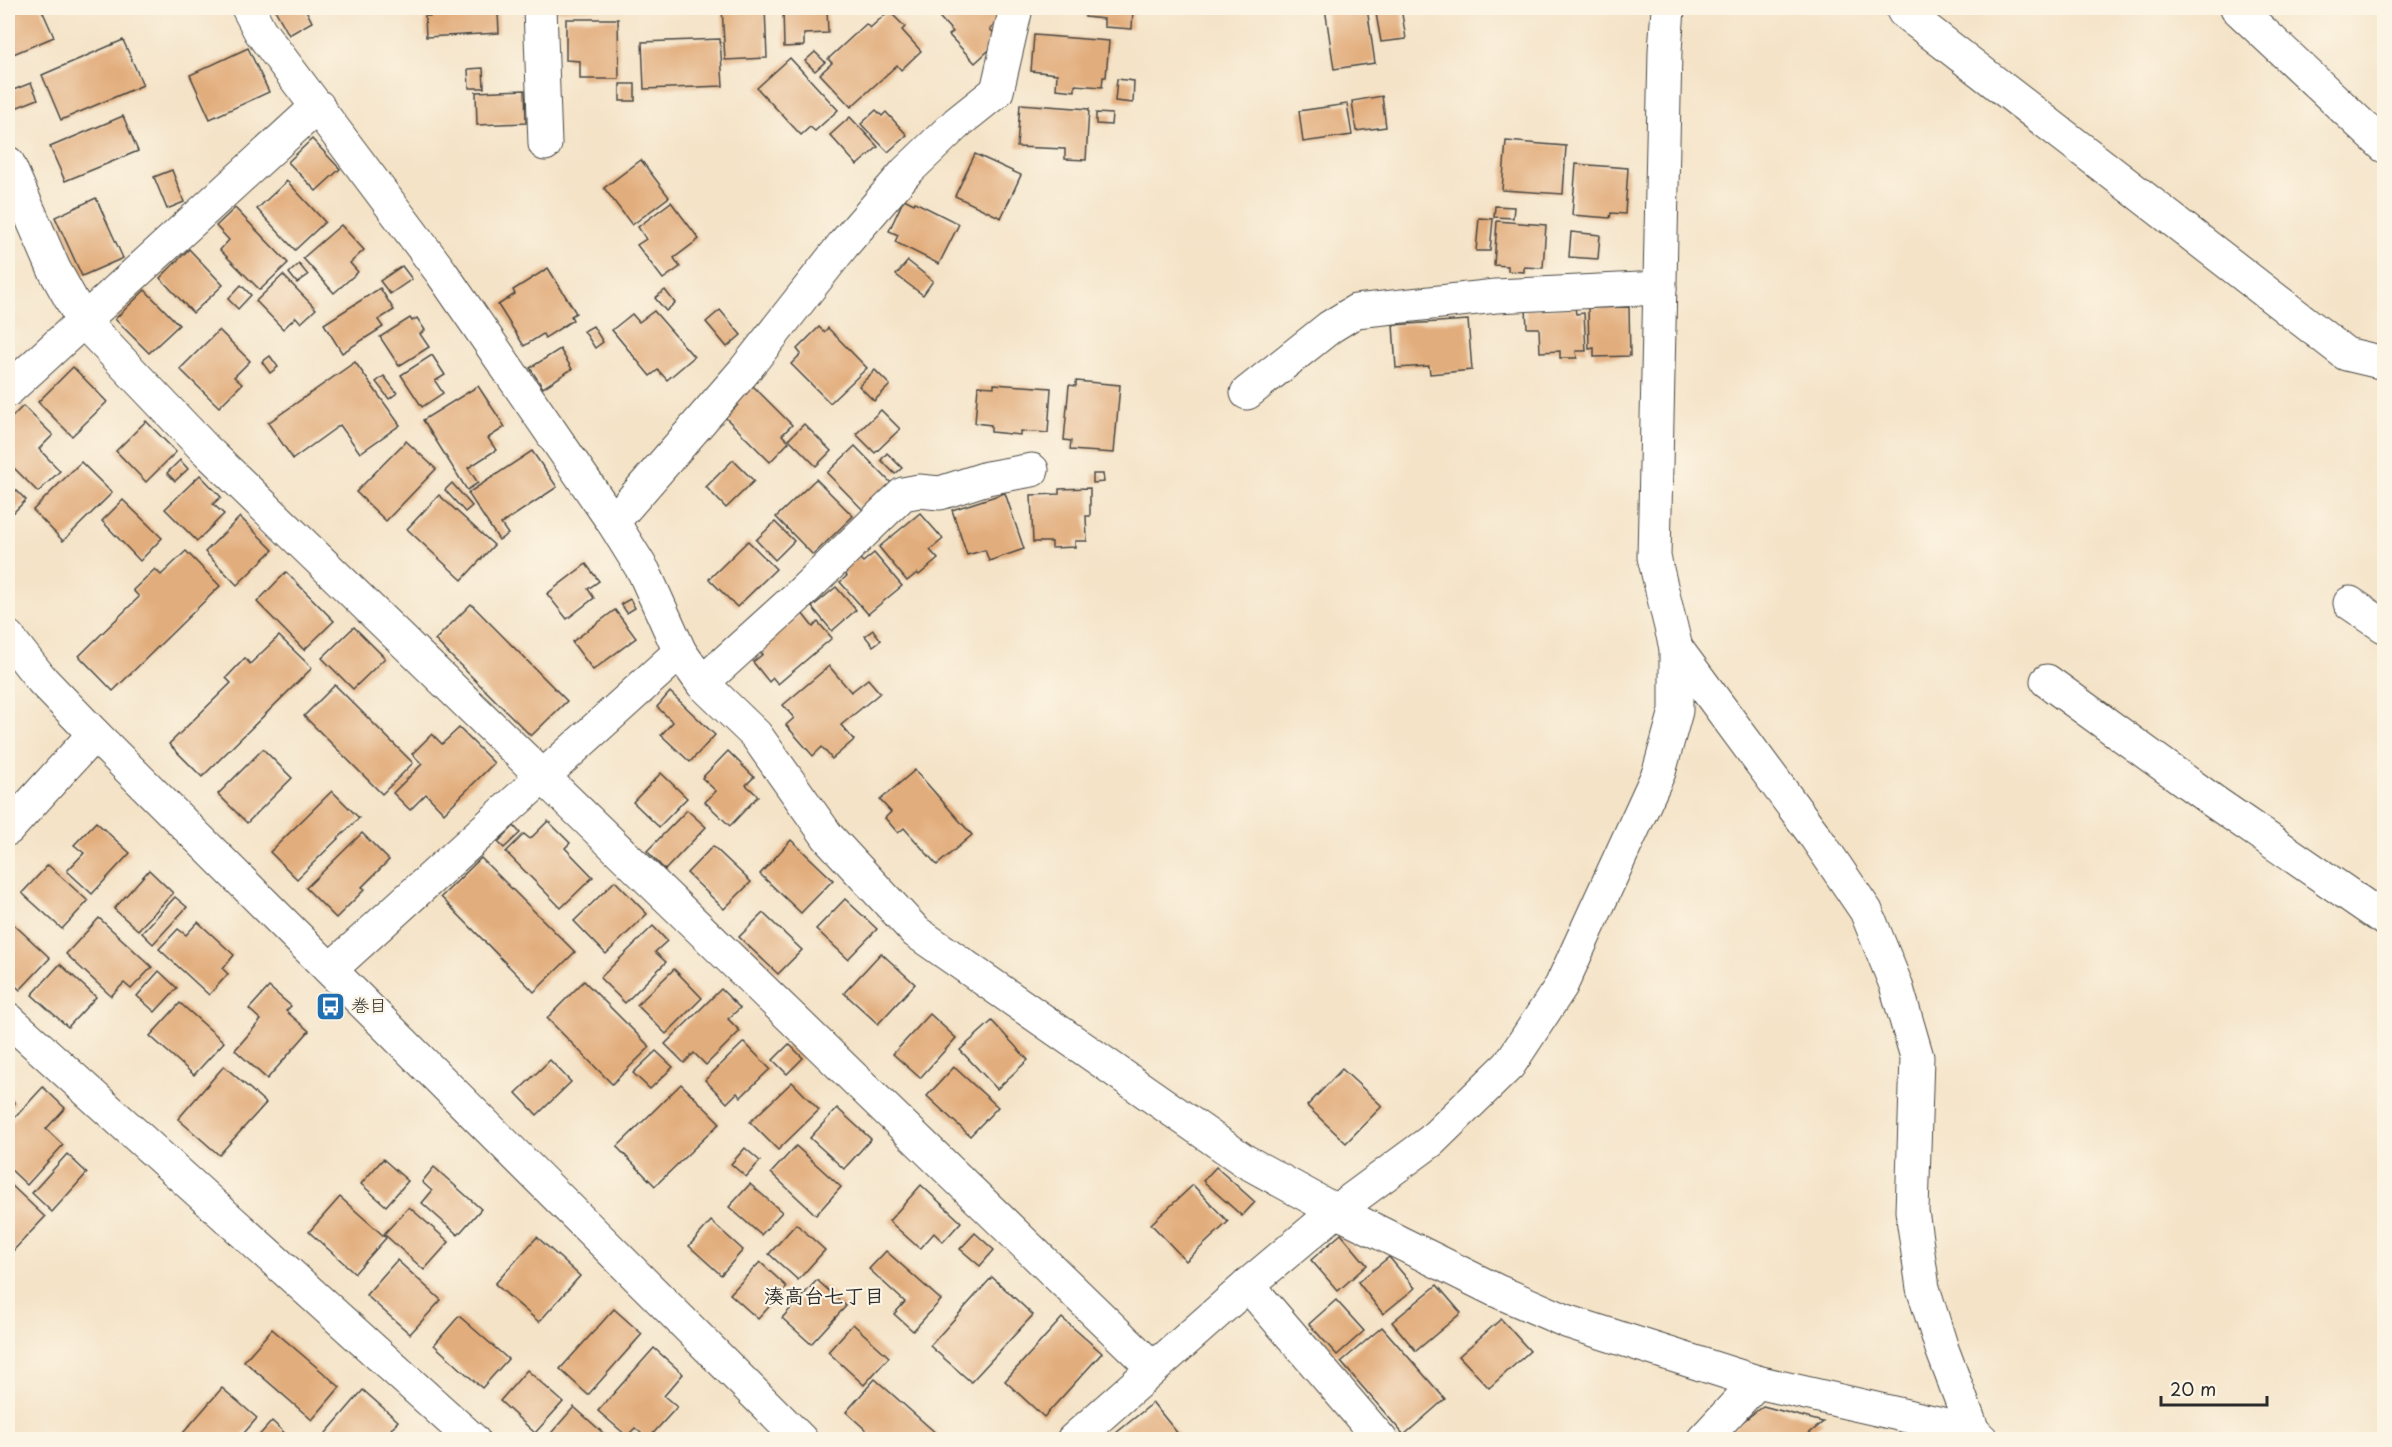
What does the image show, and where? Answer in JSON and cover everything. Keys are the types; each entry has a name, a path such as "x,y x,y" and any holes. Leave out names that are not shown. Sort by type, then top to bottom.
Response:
{"street":[{"path":"248,8 260,31 441,272 613,522 644,572 680,652 702,682 756,735 828,837 916,932 1245,1161 1336,1211 1496,1290 1566,1322 1757,1382 1978,1435"},
{"path":"540,8 545,144"},
{"path":"613,522 744,371 843,245 906,172 957,123 997,91 1016,8"},
{"path":"1073,1440 1248,1285 1336,1211 1431,1141 1509,1065 1561,986 1659,772 1676,711 1676,648 1654,557 1665,51 1668,8"},
{"path":"1902,8 1914,20 2346,354 2385,363"},
{"path":"2237,8 2383,141"},
{"path":"8,390 318,106"},
{"path":"8,163 54,269 83,321 205,449 1153,1368"},
{"path":"1247,393 1330,327 1356,312 1496,296 1660,288"},
{"path":"702,682 798,596 903,494 919,490 940,493 987,478 1032,470"},
{"path":"2350,603 2385,626"},
{"path":"8,636 42,680 94,734 801,1440"},
{"path":"1676,648 1815,836 1866,911 1896,985 1917,1057 1912,1211 1923,1288 1942,1349 1978,1435"},
{"path":"331,969 680,652"},
{"path":"2047,681 2213,801 2385,919"},
{"path":"8,828 94,734"},
{"path":"8,1019 473,1440"},
{"path":"1248,1285 1382,1440"},
{"path":"1702,1440 1757,1382"}],"building":[{"path":"8,8 41,8 54,37 11,55 8,40 13,38 8,25"},
{"path":"274,8 305,8 312,22 289,35"},
{"path":"430,8 491,8 491,14 498,13 499,33 426,37 425,16 430,16"},
{"path":"555,8 599,8 599,9 555,11"},
{"path":"722,8 765,8 767,58 725,60"},
{"path":"783,8 827,8 828,33 804,34 804,46 784,47"},
{"path":"931,8 993,8 1002,18 990,29 1000,40 975,63 949,35 953,32"},
{"path":"1086,8 1133,8 1132,29 1104,27 1104,19 1085,17"},
{"path":"1325,8 1367,8 1375,63 1334,69"},
{"path":"1375,8 1401,8 1406,39 1381,42"},
{"path":"889,11 905,27 902,30 921,51 901,70 897,65 851,107 820,74 832,63 828,59 866,24 870,28"},
{"path":"566,19 618,19 619,79 580,79 580,61 566,60"},
{"path":"1034,35 1109,41 1106,77 1103,77 1102,87 1075,85 1075,91 1056,89 1057,74 1031,71"},
{"path":"720,39 723,86 644,89 642,42"},
{"path":"123,40 143,85 61,120 42,75"},
{"path":"248,48 269,92 210,119 190,75"},
{"path":"815,52 825,62 815,71 805,61"},
{"path":"790,58 838,110 815,131 810,127 801,135 757,88"},
{"path":"483,68 484,88 469,88 468,69"},
{"path":"1117,79 1134,81 1133,103 1115,101"},
{"path":"31,83 38,99 8,111 8,92"},
{"path":"620,84 635,84 635,101 620,101"},
{"path":"525,90 526,123 477,125 476,92"},
{"path":"1382,96 1386,127 1356,131 1352,101"},
{"path":"1020,104 1089,109 1086,160 1065,159 1065,149 1017,147"},
{"path":"1347,104 1352,135 1303,142 1299,111"},
{"path":"876,110 882,116 886,112 907,135 888,152 861,124"},
{"path":"1096,113 1112,114 1111,125 1096,124"},
{"path":"123,116 138,151 65,181 50,147"},
{"path":"850,117 878,147 857,165 830,135"},
{"path":"312,139 340,169 316,191 288,162"},
{"path":"1506,141 1566,146 1563,194 1502,190"},
{"path":"975,154 1021,175 1001,218 955,196"},
{"path":"641,160 669,197 632,225 604,188"},
{"path":"1576,164 1628,168 1625,214 1611,213 1610,218 1572,215"},
{"path":"172,170 184,202 167,209 154,177"},
{"path":"287,181 325,222 295,250 257,209"},
{"path":"96,198 123,258 82,276 55,217"},
{"path":"904,199 914,204 915,202 959,224 939,264 895,242 898,235 889,231"},
{"path":"671,202 699,239 674,258 680,267 663,279 637,245 646,239 638,227"},
{"path":"1495,206 1514,207 1513,218 1494,217"},
{"path":"235,208 288,263 260,290 220,250 229,240 216,226"},
{"path":"1479,218 1493,219 1490,251 1476,251"},
{"path":"1497,221 1546,225 1543,268 1524,267 1524,272 1508,271 1508,266 1494,265"},
{"path":"341,225 364,250 350,263 358,272 334,293 303,258"},
{"path":"1571,232 1600,235 1598,259 1569,257"},
{"path":"189,249 223,285 193,313 160,278"},
{"path":"908,261 933,281 923,295 896,275"},
{"path":"299,264 308,275 297,283 289,273"},
{"path":"402,266 412,279 390,294 380,281"},
{"path":"548,268 576,313 571,316 573,320 545,338 543,334 524,346 498,305 515,294 513,290"},
{"path":"283,275 316,309 301,323 296,317 283,329 256,301"},
{"path":"241,285 251,295 238,309 228,299"},
{"path":"380,288 394,310 378,320 383,327 342,353 324,324"},
{"path":"145,290 179,325 149,353 115,319"},
{"path":"665,290 675,303 666,311 655,298"},
{"path":"1575,307 1576,314 1584,313 1586,351 1576,351 1577,358 1560,358 1560,351 1540,352 1539,328 1527,328 1526,309"},
{"path":"1629,307 1630,356 1594,357 1594,348 1589,349 1588,308"},
{"path":"720,310 741,335 727,347 706,322"},
{"path":"654,311 694,357 667,380 658,370 650,376 612,330 632,314 639,322"},
{"path":"410,318 412,321 417,318 425,330 420,334 429,347 399,366 380,337"},
{"path":"1468,320 1472,370 1430,374 1429,366 1396,368 1393,325"},
{"path":"593,326 603,342 595,348 584,331"},
{"path":"819,327 824,332 828,328 867,368 830,403 791,364 801,354 797,349"},
{"path":"219,330 250,361 234,377 242,384 219,407 180,369"},
{"path":"560,349 572,369 543,388 530,368"},
{"path":"432,355 445,375 435,381 443,393 422,407 401,375"},
{"path":"270,356 278,367 270,373 262,362"},
{"path":"355,362 400,425 360,453 340,425 293,459 268,423"},
{"path":"73,367 107,402 72,436 38,402"},
{"path":"875,370 890,385 874,401 859,386"},
{"path":"384,376 397,393 389,399 376,382"},
{"path":"1076,381 1120,385 1114,453 1070,450 1071,441 1064,440 1069,385 1076,386"},
{"path":"994,384 1051,388 1048,433 1020,431 1020,435 991,432 991,425 975,423 978,386 994,387"},
{"path":"752,385 792,425 782,435 789,442 770,462 725,417 738,405 735,402"},
{"path":"478,386 505,427 488,438 496,450 468,468 478,483 467,490 423,420"},
{"path":"23,406 53,435 39,449 60,471 38,492 8,462 8,421"},
{"path":"881,410 900,429 875,453 856,434"},
{"path":"146,421 176,452 146,482 116,451"},
{"path":"804,424 831,451 816,466 789,439"},
{"path":"406,441 436,469 386,521 356,492"},
{"path":"855,446 892,484 864,511 827,473"},
{"path":"532,451 557,487 501,524 508,534 499,540 468,493"},
{"path":"887,453 902,468 895,474 881,460"},
{"path":"180,460 188,469 175,481 167,473"},
{"path":"733,460 754,481 726,508 706,487"},
{"path":"81,462 112,493 63,541 33,510"},
{"path":"1093,474 1103,474 1104,482 1093,483"},
{"path":"200,475 221,497 213,504 224,514 197,541 165,509"},
{"path":"816,479 853,516 813,555 776,517"},
{"path":"8,482 26,500 8,518"},
{"path":"452,483 472,506 465,512 445,490"},
{"path":"1090,488 1090,516 1086,516 1087,541 1075,541 1075,547 1052,548 1052,542 1033,542 1031,495 1059,494 1059,489"},
{"path":"1005,493 1024,549 989,561 985,550 967,555 952,510"},
{"path":"439,495 494,545 462,580 407,529"},
{"path":"123,500 162,538 140,561 102,521"},
{"path":"920,513 943,539 930,550 938,559 919,575 917,573 907,581 879,547"},
{"path":"240,517 273,550 237,585 205,552"},
{"path":"775,522 794,541 775,560 756,540"},
{"path":"748,541 776,569 737,607 709,579"},
{"path":"186,551 220,586 113,691 79,656 139,597 133,590 155,569 161,575"},
{"path":"874,553 902,586 868,614 840,582 847,576 842,570 858,557 863,562"},
{"path":"586,564 599,581 588,589 594,598 567,619 547,594"},
{"path":"286,572 334,621 304,650 257,602"},
{"path":"836,587 856,610 832,631 812,607"},
{"path":"630,599 635,608 627,613 621,604"},
{"path":"471,604 567,701 531,736 435,640"},
{"path":"615,610 636,638 593,670 572,642"},
{"path":"802,613 813,627 818,622 832,638 778,684 773,678 769,682 753,662 763,654 758,650"},
{"path":"354,627 385,658 353,689 322,658"},
{"path":"873,630 881,640 873,646 865,636"},
{"path":"279,636 312,668 202,777 169,744 231,683 226,678 245,658 250,664"},
{"path":"829,666 851,692 868,679 880,693 841,725 854,740 832,759 822,747 813,756 786,725 794,718 783,705"},
{"path":"335,685 413,763 382,794 304,716"},
{"path":"670,692 715,735 690,762 661,735 673,722 657,707"},
{"path":"459,728 494,763 444,813 426,794 410,810 393,793 422,764 412,754 432,734 442,744"},
{"path":"263,749 292,778 247,823 218,794"},
{"path":"728,751 754,777 746,785 758,796 730,826 705,802 716,791 702,778"},
{"path":"915,770 972,835 937,865 904,828 898,833 885,818 891,812 880,800"},
{"path":"661,773 687,798 659,827 633,802"},
{"path":"332,791 359,818 297,879 270,852"},
{"path":"687,810 706,827 665,870 647,851"},
{"path":"548,821 570,843 565,848 593,877 561,908 506,852 524,834 530,839"},
{"path":"96,822 130,853 92,894 67,871 84,853 74,845"},
{"path":"514,826 520,833 504,848 498,842"},
{"path":"362,833 389,860 362,887 365,889 336,918 306,888"},
{"path":"791,840 833,880 801,913 760,874"},
{"path":"713,846 751,882 724,909 687,873"},
{"path":"481,858 575,952 534,992 441,897"},
{"path":"48,865 88,901 62,929 22,893"},
{"path":"149,870 173,893 138,930 114,909"},
{"path":"615,881 647,914 606,954 574,921"},
{"path":"175,897 187,907 153,944 142,933"},
{"path":"845,899 877,929 848,959 816,929"},
{"path":"763,913 802,950 778,974 739,937"},
{"path":"99,918 152,967 131,989 124,983 111,996 66,954"},
{"path":"8,919 50,958 20,990 8,979"},
{"path":"198,922 234,955 223,969 228,974 209,995 159,949 178,929 186,935"},
{"path":"653,926 667,941 655,952 666,962 625,1003 600,978"},
{"path":"881,953 915,984 878,1024 844,993"},
{"path":"60,964 96,997 68,1027 32,995"},
{"path":"674,969 702,998 666,1034 637,1005"},
{"path":"159,971 177,988 155,1012 137,996"},
{"path":"584,981 650,1047 612,1084 547,1018"},
{"path":"269,987 291,1006 286,1011 309,1031 267,1079 235,1050 261,1020 249,1009"},
{"path":"721,989 740,1008 728,1019 740,1031 706,1065 694,1053 684,1063 665,1044"},
{"path":"180,1003 224,1042 194,1075 150,1036"},
{"path":"930,1014 956,1038 920,1078 893,1054"},
{"path":"992,1021 1028,1060 997,1089 960,1050"},
{"path":"744,1042 770,1069 741,1097 737,1093 727,1103 705,1080"},
{"path":"789,1044 803,1058 787,1074 773,1060"},
{"path":"656,1051 673,1067 650,1089 633,1073"},
{"path":"550,1060 571,1082 537,1115 516,1093"},
{"path":"224,1066 266,1103 219,1155 178,1119"},
{"path":"954,1067 998,1107 970,1136 927,1096"},
{"path":"1342,1069 1382,1106 1346,1143 1307,1106"},
{"path":"792,1082 819,1110 778,1150 750,1122"},
{"path":"681,1084 720,1123 655,1186 617,1147"},
{"path":"43,1087 65,1108 46,1129 63,1145 27,1185 8,1167 8,1125"},
{"path":"8,1096 15,1103 8,1111"},
{"path":"837,1108 871,1139 844,1169 810,1138"},
{"path":"796,1146 841,1187 816,1215 771,1173"},
{"path":"745,1148 760,1161 746,1177 731,1164"},
{"path":"67,1154 87,1173 52,1212 32,1193"},
{"path":"383,1159 408,1181 386,1206 361,1184"},
{"path":"434,1167 481,1209 458,1235 422,1203 432,1191 422,1182"},
{"path":"1216,1167 1255,1202 1242,1216 1203,1181"},
{"path":"8,1182 45,1217 12,1252 8,1248"},
{"path":"750,1184 782,1212 761,1235 729,1207"},
{"path":"921,1185 961,1222 943,1242 934,1233 920,1249 889,1221"},
{"path":"1193,1185 1228,1222 1186,1261 1151,1224"},
{"path":"340,1197 386,1238 355,1273 309,1232"},
{"path":"409,1207 449,1242 424,1270 384,1234"},
{"path":"711,1221 743,1250 721,1275 689,1246"},
{"path":"796,1224 825,1250 798,1280 769,1254"},
{"path":"975,1233 994,1250 980,1266 960,1249"},
{"path":"1341,1234 1367,1265 1338,1291 1311,1260"},
{"path":"537,1237 580,1276 539,1322 495,1284"},
{"path":"886,1251 941,1300 913,1331 894,1314 905,1302 869,1269"},
{"path":"1389,1257 1415,1288 1383,1314 1358,1282"},
{"path":"397,1260 441,1300 410,1334 366,1295"},
{"path":"760,1262 787,1287 758,1319 730,1294"},
{"path":"992,1277 1033,1315 971,1382 930,1346"},
{"path":"817,1280 846,1306 811,1344 782,1318"},
{"path":"1437,1285 1461,1313 1416,1351 1392,1322"},
{"path":"1336,1300 1364,1331 1337,1355 1309,1324"},
{"path":"614,1309 642,1334 588,1395 560,1369"},
{"path":"459,1316 508,1359 482,1388 434,1345"},
{"path":"1062,1318 1102,1353 1044,1417 1005,1381"},
{"path":"1501,1319 1530,1351 1489,1388 1459,1356"},
{"path":"853,1324 889,1357 864,1385 828,1352"},
{"path":"1382,1327 1445,1399 1404,1435 1341,1362"},
{"path":"272,1329 340,1387 312,1420 244,1361"},
{"path":"654,1348 683,1374 664,1396 677,1407 648,1439 635,1428 627,1436 598,1411"},
{"path":"527,1370 563,1402 535,1433 500,1401"},
{"path":"875,1379 938,1435 933,1440 877,1440 846,1412"},
{"path":"222,1388 257,1418 238,1440 177,1440"},
{"path":"363,1390 398,1421 382,1440 320,1440"},
{"path":"1153,1403 1183,1440 1116,1440 1120,1437 1116,1433"},
{"path":"1763,1406 1823,1422 1806,1436 1808,1440 1722,1440"},
{"path":"574,1407 611,1440 545,1440"},
{"path":"272,1421 292,1440 255,1440"}],"place":[{"name":"巻目","path":"330,1006"}],"district":[{"name":"湊高台七丁目","path":"824,1296"}]}
